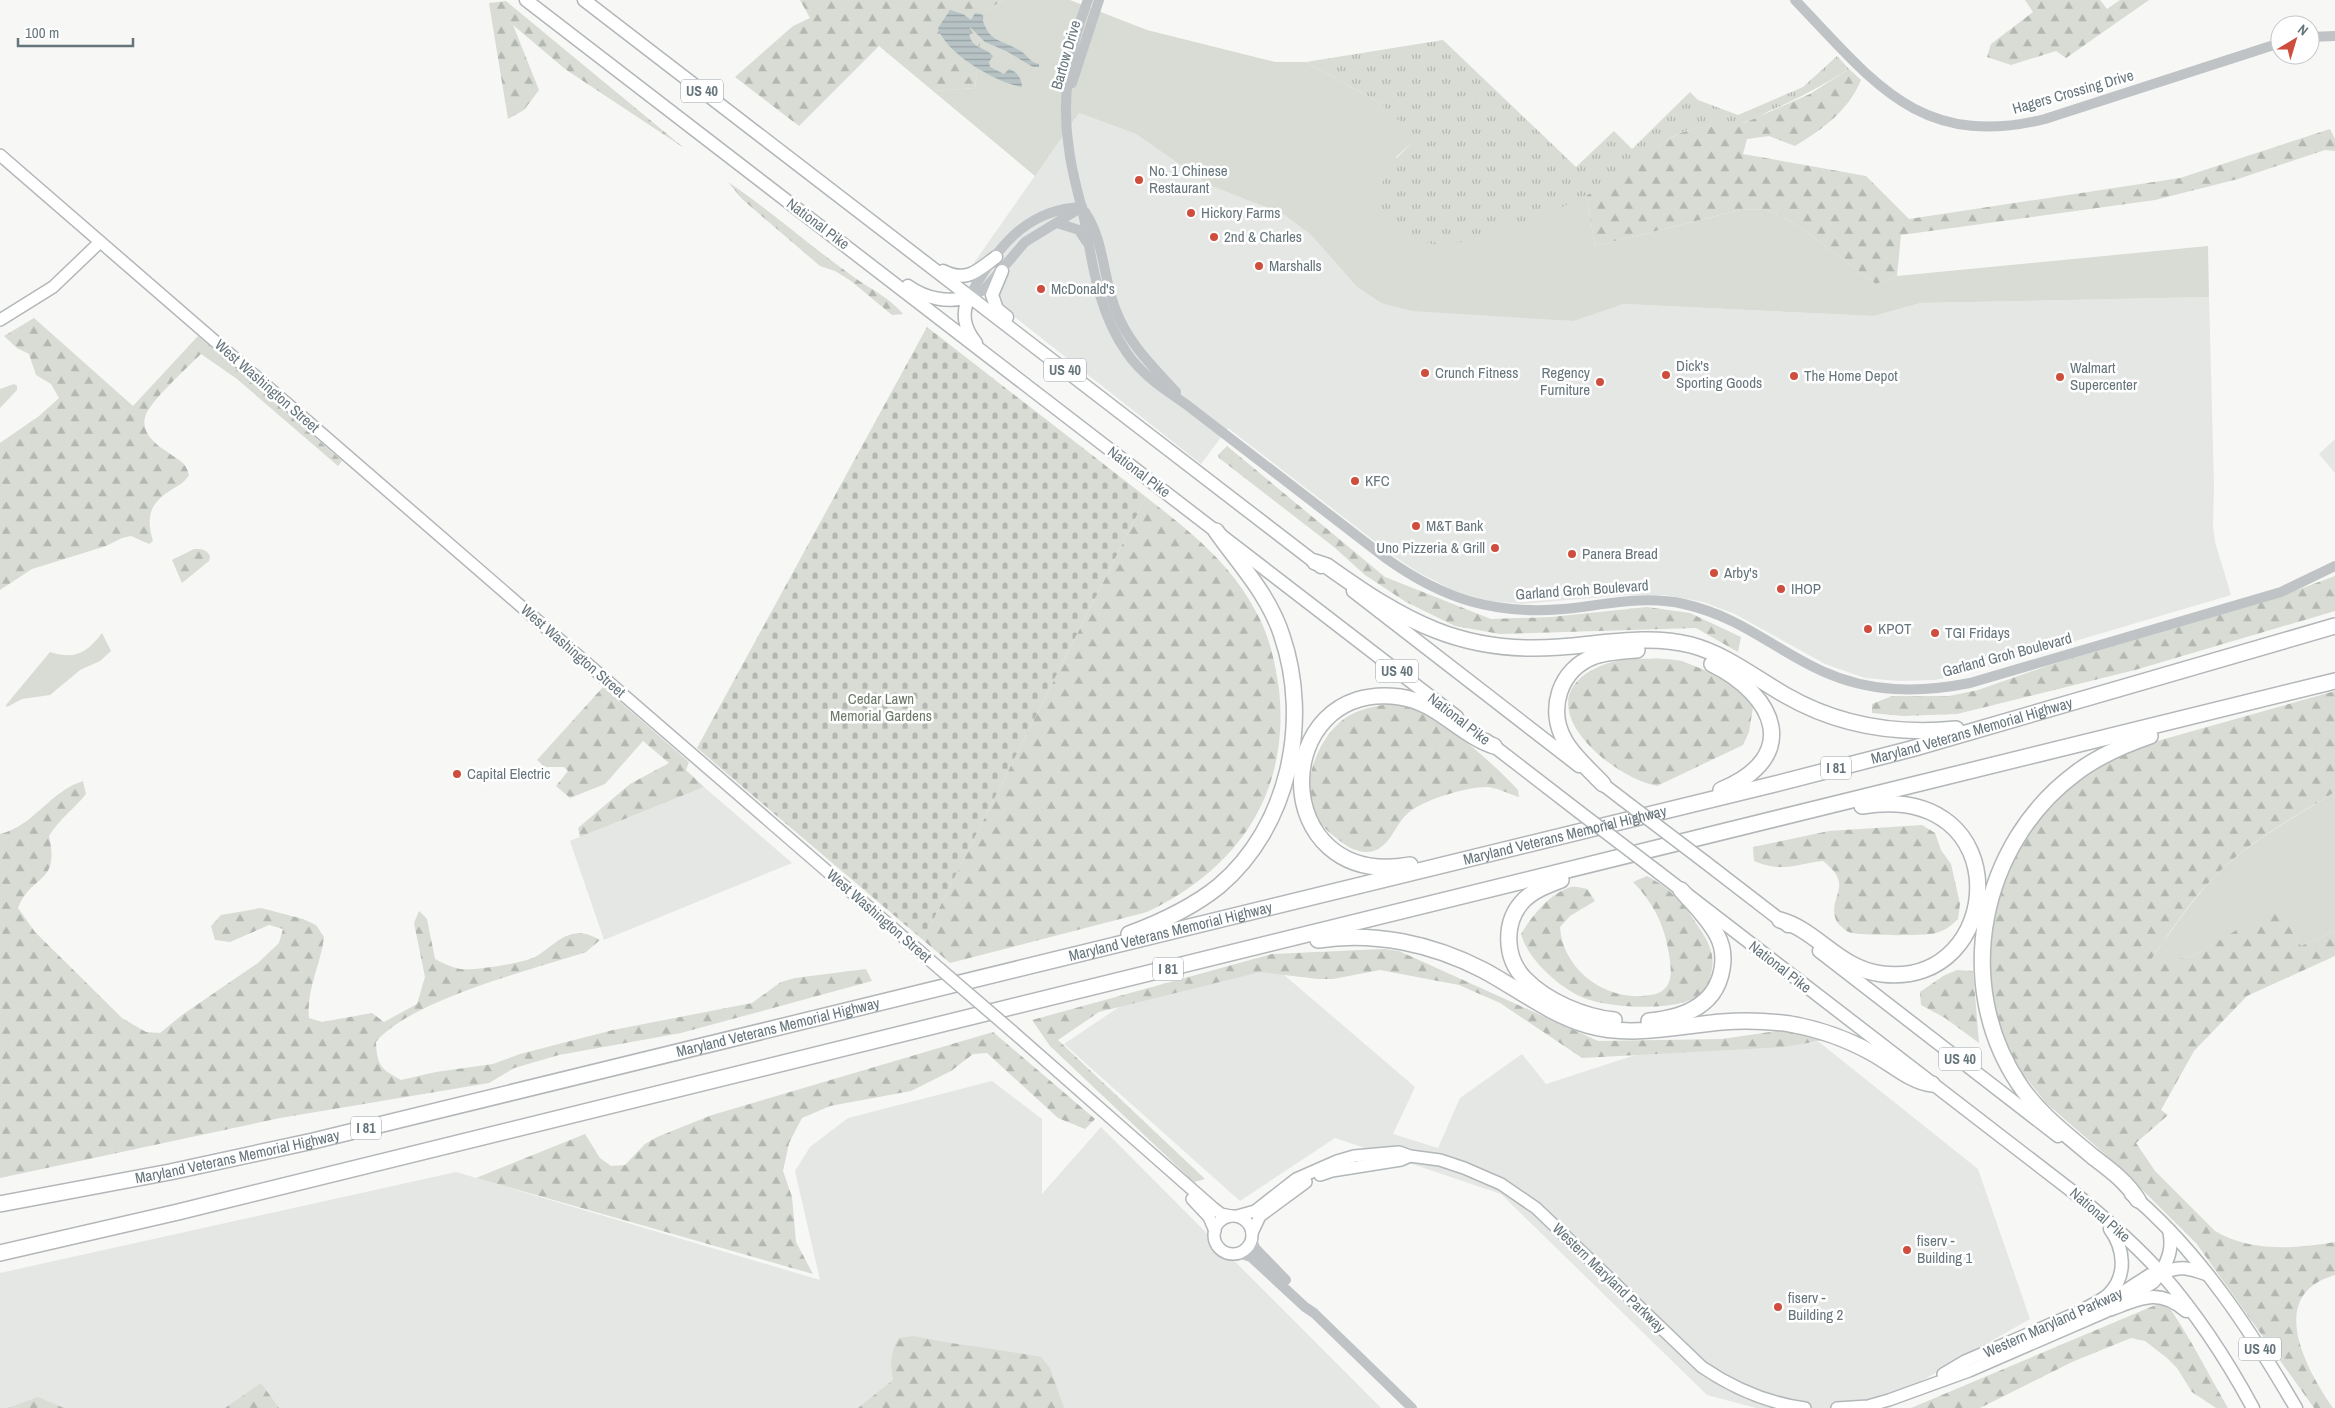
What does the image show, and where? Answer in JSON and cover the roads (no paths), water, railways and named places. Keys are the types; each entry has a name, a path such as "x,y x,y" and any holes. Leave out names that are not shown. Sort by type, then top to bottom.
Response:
{"highway":[{"path":"979,979 1123,937 1161,922 1193,905 1219,885 1239,866 1256,843 1271,817 1283,788 1294,736 1295,703 1291,669 1282,636 1272,612 1257,585 1216,531"},
{"path":"1315,562 1327,566 1392,610 1443,634 1466,641 1487,646 1543,649 1649,640 1692,645 1729,661 1807,707 1840,719 1872,727 1933,731 2048,710"},
{"name":"Maryland Veterans Memorial Highway","path":"0,1204 170,1172 313,1141 1622,822 1911,749 2335,626"},
{"path":"1603,784 1566,744 1560,732 1556,708 1562,684 1570,673 1580,664 1595,656 1649,648 1688,655 1724,670 1745,684 1758,696 1766,709 1770,720 1770,745 1760,766 1751,774 1722,789 1622,822"},
{"name":"I 81","path":"0,1253 207,1205 2335,682"},
{"path":"1494,746 1479,741 1436,711 1402,698 1377,697 1354,702 1340,709 1328,719 1317,730 1309,744 1300,775 1304,807 1309,820 1328,845 1352,860 1379,868 1397,867 1547,840"},
{"path":"2138,1200 2128,1185 2050,1120 2020,1085 2007,1064 1991,1020 1986,997 1982,951 1987,912 1998,873 2008,851 2022,828 2039,807 2076,772 2095,760 2139,740 2242,705"},
{"path":"1752,825 1874,804 1906,804 1937,815 1949,825 1969,849 1976,867 1978,899 1974,916 1967,932 1955,948 1942,959 1929,967 1915,972 1891,975 1868,971 1837,956 1792,923 1780,920"},
{"path":"1666,846 1536,890 1525,899 1512,919 1509,946 1512,957 1521,974 1536,989 1571,1008 1611,1020 1636,1022 1680,1016 1695,1009 1708,999 1721,976 1723,960 1721,945 1717,935 1681,890"},
{"path":"1218,957 1349,937 1403,942 1431,948 1458,958 1483,970 1549,1009 1587,1025 1634,1031 1723,1022 1791,1024 1845,1040 1878,1056 1921,1083 1932,1084"}],"main road":[{"name":"National Pike","path":"526,0 2077,1194 2117,1229 2161,1273 2203,1326 2235,1374 2254,1408"},
{"name":"US 40","path":"584,0 1705,862 2138,1200 2169,1230 2208,1275 2262,1352 2296,1408"},
{"name":"West Washington Street","path":"0,155 1012,1031 1212,1207 1221,1214 1234,1216"},
{"path":"826,230 836,232 916,291 950,300 969,297 964,317 966,328 986,355"},
{"path":"0,320 53,287 100,242"},
{"path":"919,258 959,277 973,273 996,257"},
{"path":"1002,271 992,295 997,309 1154,432 1160,443"},
{"name":"West Washington Street","path":"1145,1149 1148,1156 1206,1213 1215,1231"},
{"name":"Western Maryland Parkway","path":"1234,1216 1255,1211 1296,1179 1337,1161 1372,1153 1398,1152 1410,1156 1440,1160 1464,1168 1486,1176 1519,1195 1536,1208 1702,1367 1722,1380 1757,1396 1805,1408"},
{"name":"Western Maryland Parkway","path":"1252,1236 1260,1216 1308,1181 1332,1171 1401,1160 1410,1156"},
{"path":"2077,1194 2110,1229 2118,1240 2122,1253 2120,1275 2115,1286 2108,1295 2081,1311"},
{"path":"1234,1216 1247,1222 1252,1236 1246,1249 1230,1254 1222,1250 1215,1240 1215,1231 1221,1221 1234,1216"},
{"path":"2161,1273 2171,1250 2172,1242 2169,1230"},
{"path":"2161,1273 2177,1267 2185,1267 2208,1275"},
{"name":"Western Maryland Parkway","path":"1917,1388 1968,1371 2112,1309 2154,1282 2161,1273"},
{"name":"Western Maryland Parkway","path":"1837,1408 1868,1406 1889,1400 1917,1388 1966,1362 2081,1311 2104,1304 2149,1275 2161,1273"},
{"path":"2112,1309 2142,1298 2159,1297 2176,1303 2203,1326"}],"street":[{"name":"Bartow Drive","path":"1082,208 1070,156 1065,119 1067,82 1072,53 1088,0"},
{"name":"Bartow Drive","path":"1065,119 1073,82 1099,0"},
{"name":"Hagers Crossing Drive","path":"1795,0 1868,77 1888,93 1934,118 1970,126 2017,126 2045,119 2270,46"},
{"path":"2320,37 2335,36"},
{"path":"969,297 984,290 1025,242 1045,228 1082,208"},
{"path":"969,297 996,257 1029,222 1055,211 1082,208"},
{"name":"Garland Groh Boulevard","path":"1082,208 1088,245 1103,308 1126,352 1153,382 1187,405 1387,559 1418,580 1446,594 1486,606 1530,611 1635,600 1681,604 1726,617 1823,671 1860,684 1911,691 1939,689 1970,683 2231,607 2281,592 2335,566"},
{"name":"Garland Groh Boulevard","path":"1082,208 1095,227 1114,308 1124,327 1141,354 1187,405"},
{"path":"1057,223 1078,230 1083,234 1088,245"},
{"path":"1252,1236 1261,1255 1308,1304 1314,1313"},
{"path":"1238,1253 1250,1257 1314,1313 1412,1408"}],"place":[{"name":"No. 1 Chinese Restaurant","path":"1139,180"},
{"name":"Hickory Farms","path":"1191,213"},
{"name":"2nd & Charles","path":"1214,237"},
{"name":"Marshalls","path":"1259,266"},
{"name":"McDonald's","path":"1041,289"},
{"name":"Crunch Fitness","path":"1425,373"},
{"name":"Dick's Sporting Goods","path":"1666,375"},
{"name":"The Home Depot","path":"1794,376"},
{"name":"Walmart Supercenter","path":"2060,377"},
{"name":"Regency Furniture","path":"1600,382"},
{"name":"KFC","path":"1355,481"},
{"name":"M&T Bank","path":"1416,526"},
{"name":"Uno Pizzeria & Grill","path":"1495,548"},
{"name":"Panera Bread","path":"1572,554"},
{"name":"Arby's","path":"1714,573"},
{"name":"IHOP","path":"1781,589"},
{"name":"KPOT","path":"1868,629"},
{"name":"TGI Fridays","path":"1935,633"},
{"name":"Capital Electric","path":"457,774"},
{"name":"fiserv - Building 1","path":"1907,1250"},
{"name":"fiserv - Building 2","path":"1778,1307"}],"park label":[{"name":"Cedar Lawn Memorial Gardens","path":"881,708"}]}
